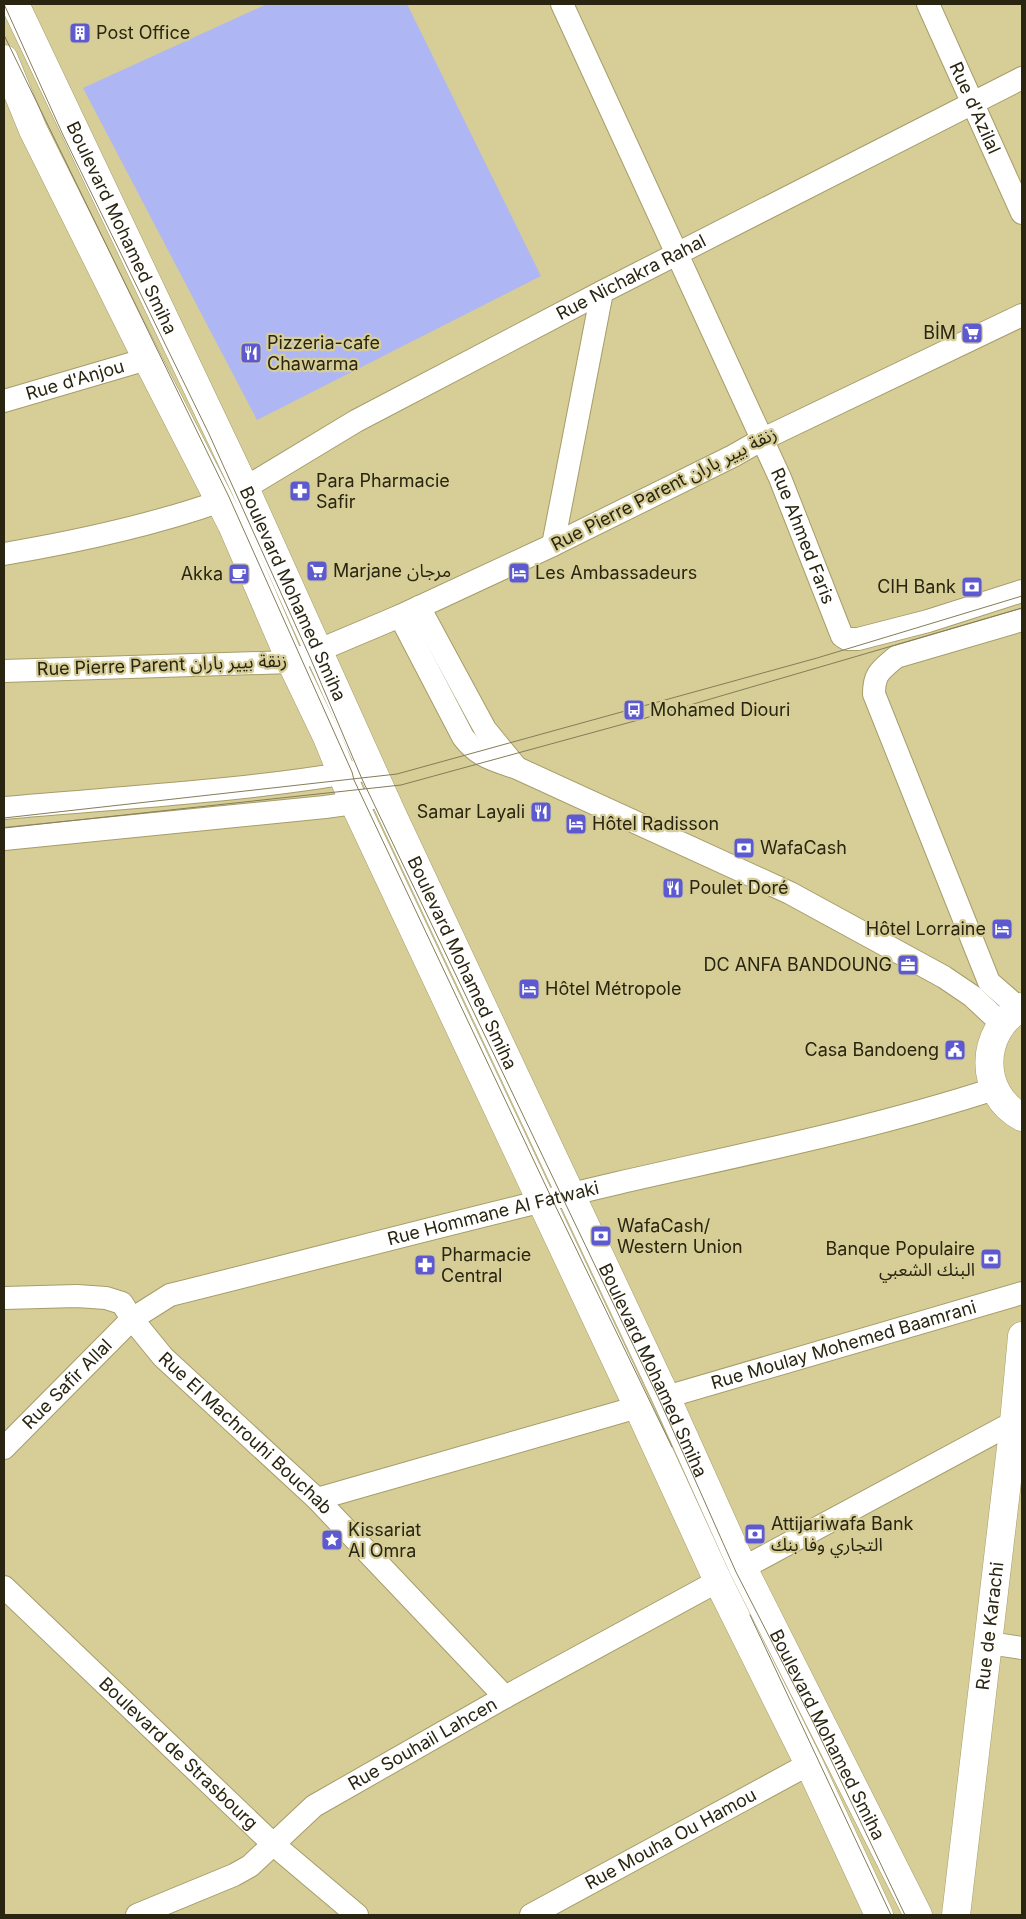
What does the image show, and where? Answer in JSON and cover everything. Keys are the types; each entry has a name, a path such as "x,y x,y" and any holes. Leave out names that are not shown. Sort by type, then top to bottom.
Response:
{"street":[{"name":"Boulevard Mohamed Smiha","path":"15,4 245,488 371,769 666,1397 743,1568 917,1914"},
{"name":"Rue Ahmed Faris","path":"562,4 762,439 802,531 839,633 847,640 858,639 928,621 1022,591"},
{"name":"Rue d'Azilal","path":"928,4 974,102 1022,212"},
{"name":"Boulevard Mohamed Smiha","path":"4,59 33,130 147,359 221,502 291,662 327,737 354,803 638,1407 718,1582 808,1764 879,1915"},
{"name":"Rue Nichakra Rahal","path":"245,488 356,421 602,292 1022,78"},
{"path":"553,545 602,292"},
{"name":"Rue Pierre Parent زنقة بيير باران","path":"4,671 291,662 409,612 553,545 707,469 762,439 1022,315"},
{"name":"Rue d'Anjou","path":"4,401 147,359"},
{"path":"4,554 50,546 161,520 221,502"},
{"path":"409,612 485,729 517,768 790,893 944,977 972,996 1015,1013"},
{"path":"1015,1013 989,982 874,694 874,681 880,670 896,657 1022,620"},
{"path":"4,808 228,787 371,769"},
{"path":"4,839 354,803 383,795"},
{"path":"1015,1013 992,1042 989,1055 990,1075 994,1088 1006,1106 1022,1117"},
{"name":"Rue Hommane Al Fatwaki","path":"132,1319 170,1295 570,1194 808,1140 943,1106 994,1088"},
{"name":"Rue Moulay Mohemed Baamrani","path":"666,1397 1022,1293"},
{"path":"4,1298 77,1296 106,1298 122,1304 132,1319"},
{"name":"Rue Safir Allal","path":"4,1448 132,1319"},
{"name":"Rue El Machrouhi Bouchab","path":"132,1319 164,1357 317,1499 505,1697"},
{"name":"Rue de Karachi","path":"957,1911 1018,1422 1022,1336"},
{"path":"317,1499 638,1407"},
{"path":"743,1568 1018,1422"},
{"name":"Rue Souhail Lahcen","path":"137,1915 234,1875 262,1856 314,1806 505,1697 718,1582"},
{"name":"Boulevard de Strasbourg","path":"4,1587 273,1844 357,1915"},
{"path":"989,1643 1022,1648"},
{"name":"Rue Mouha Ou Hamou","path":"531,1915 808,1764"},
{"path":"917,1914 957,1911"}],"shaded area":[{"path":"267,4 407,4 541,276 257,420 83,88"}],"tram line":[{"path":"4,4 63,135 209,434 309,655 362,779 659,1399 736,1572 812,1720 905,1915"},
{"path":"4,35 229,497 354,780 552,1199 672,1447"},
{"path":"4,818 397,774 817,658 1022,596"},
{"path":"4,828 401,785 642,719 1022,608"},
{"path":"750,1615 891,1915"}],"place":[{"name":"Post Office","path":"80,33"},
{"name":"BİM","path":"972,333"},
{"name":"Pizzeria-cafe Chawarma","path":"251,353"},
{"name":"Para Pharmacie Safir","path":"300,491"},
{"name":"Marjane مرجان","path":"317,571"},
{"name":"Les Ambassadeurs","path":"519,573"},
{"name":"Akka","path":"239,574"},
{"name":"CIH Bank","path":"972,587"},
{"name":"Mohamed Diouri","path":"634,710"},
{"name":"Samar Layali","path":"541,812"},
{"name":"Hôtel Radisson","path":"576,824"},
{"name":"WafaCash","path":"744,848"},
{"name":"Poulet Doré","path":"673,888"},
{"name":"Hôtel Lorraine","path":"1002,929"},
{"name":"DC ANFA BANDOUNG","path":"908,965"},
{"name":"Hôtel Métropole","path":"529,989"},
{"name":"Casa Bandoeng","path":"955,1050"},
{"name":"WafaCash/ Western Union","path":"601,1236"},
{"name":"Banque Populaire البنك الشعبي","path":"991,1259"},
{"name":"Pharmacie Central","path":"425,1265"},
{"name":"Attijariwafa Bank التجاري وفا بنك","path":"755,1534"},
{"name":"Kissariat Al Omra","path":"332,1540"}]}
